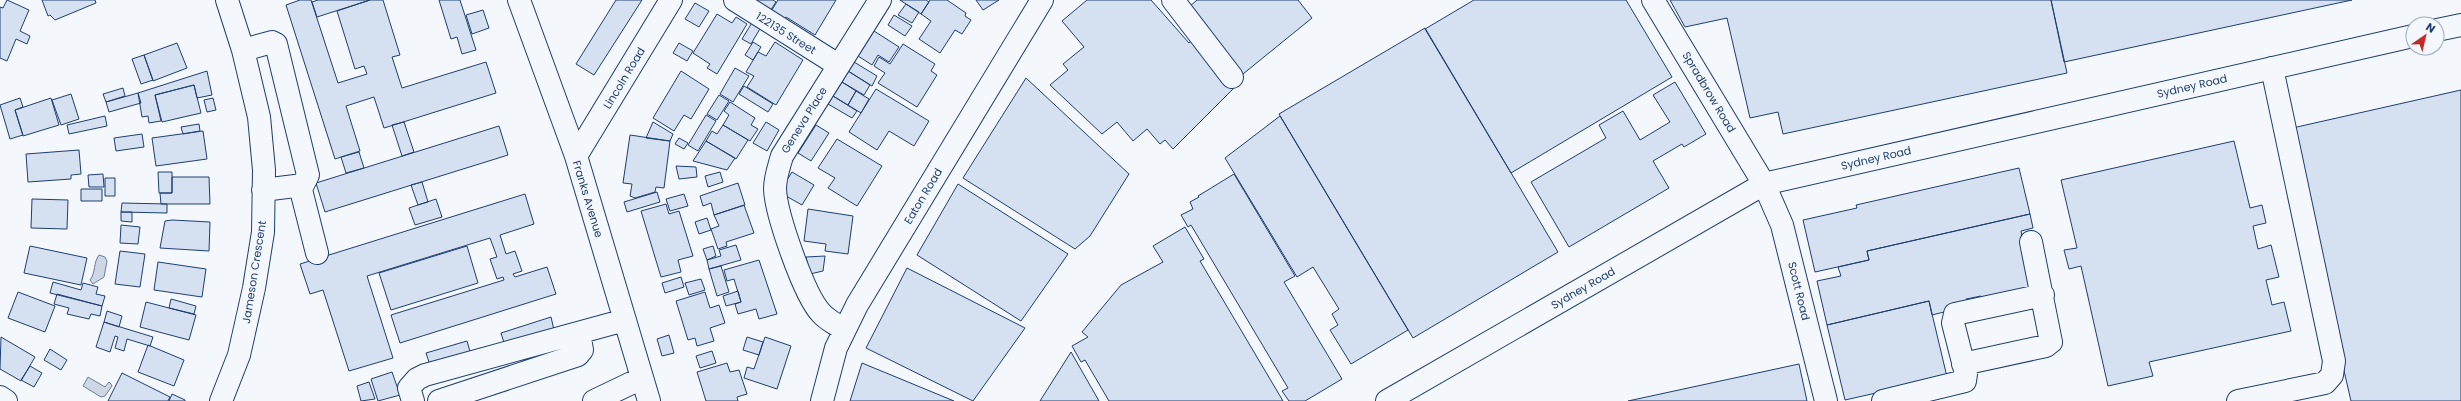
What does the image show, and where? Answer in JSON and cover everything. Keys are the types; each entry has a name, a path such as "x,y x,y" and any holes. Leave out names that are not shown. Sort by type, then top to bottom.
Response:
{"street":[{"name":"Jameson Crescent","path":"221,401 239,355 254,288 263,232 263,190 259,117 243,50 227,0"},
{"name":"Franks Avenue","path":"519,0 576,156 649,401"},
{"name":"Lincoln Road","path":"576,156 671,0"},
{"name":"122135 Street","path":"734,0 838,65"},
{"name":"Geneva Place","path":"844,329 822,314 804,287 778,208 775,189 776,175 782,156 880,0"},
{"name":"Eaton Road","path":"822,401 832,359 844,329 1042,0"},
{"path":"1173,0 1232,77"},
{"name":"Spradbrow Road","path":"1653,0 1764,184"},
{"path":"2445,28 2461,25"},
{"name":"Sydney Road","path":"1387,401 1764,184 2405,38"},
{"path":"243,50 272,42 276,44 308,175 306,183 300,186 263,190"},
{"path":"2238,401 2325,383 2332,375 2334,362 2272,68"},
{"name":"Scott Road","path":"1764,184 1782,225 1826,401"},
{"path":"300,186 317,253"},
{"path":"1963,364 2050,345 2052,337 2031,242"},
{"path":"1883,401 1965,381 1963,364 1953,323 1955,314 2043,295"},
{"path":"413,401 409,388 417,379 425,375 625,320"},
{"path":"439,401 578,354 582,350 579,333"},
{"path":"594,401 642,378"},
{"path":"0,397 6,401"}],"shaded area":[{"path":"99,255 105,257 107,261 104,277 93,284 90,280"},
{"path":"88,377 105,387 109,382 112,386 105,396 101,397 83,386"}],"building":[{"path":"7,0 29,10 20,31 30,36 27,44 16,39 7,61 0,58 0,7 3,8"},
{"path":"42,0 95,0 96,3 55,20 50,15 48,16"},
{"path":"300,0 311,0 338,83 367,74 364,66 355,69 337,11 370,0 383,0 400,55 392,57 402,88 486,62 496,93 384,128 374,97 346,106 360,151 335,159 286,5"},
{"path":"318,0 370,0 317,17 312,2"},
{"path":"439,0 460,0 476,50 462,54 457,37 451,39"},
{"path":"616,0 642,0 594,75 576,64"},
{"path":"753,0 773,0 776,2 770,11"},
{"path":"778,0 836,0 815,35 786,17 784,21 770,13"},
{"path":"900,0 926,0 929,2 921,14"},
{"path":"930,0 947,0 966,13 965,16 971,20 962,34 955,30 940,53 919,39 931,21 921,14"},
{"path":"976,0 999,0 983,10"},
{"path":"1087,0 1151,0 1189,43 1195,37 1237,85 1173,149 1165,140 1160,144 1147,129 1133,141 1117,122 1102,134 1050,85 1068,70 1063,64 1084,47 1062,21"},
{"path":"1197,0 1298,0 1312,18 1243,74 1189,7"},
{"path":"1474,0 1626,0 1672,77 1511,173 1425,29"},
{"path":"1670,0 2051,0 2067,73 1783,134 1778,112 1750,118 1727,18 1685,27"},
{"path":"2051,0 2352,0 2064,62"},
{"path":"695,3 709,11 699,27 685,19"},
{"path":"906,4 919,12 912,23 898,15"},
{"path":"483,10 489,28 472,34 466,15"},
{"path":"717,14 732,23 736,17 747,24 717,74 707,68 710,64 693,53"},
{"path":"894,15 912,26 905,36 888,25"},
{"path":"753,21 761,27 751,44 742,39"},
{"path":"1425,28 1558,252 1413,338 1279,114"},
{"path":"874,31 899,47 889,62 878,55 872,65 858,56"},
{"path":"753,42 761,47 753,60 745,55"},
{"path":"775,42 803,60 776,105 747,87 754,76 746,72 758,52 766,56"},
{"path":"177,43 187,68 153,81 144,55"},
{"path":"679,43 693,51 687,61 673,53"},
{"path":"903,44 935,64 931,71 937,75 917,107 878,83 885,73 874,66 879,57 890,64"},
{"path":"144,55 153,80 141,84 132,59"},
{"path":"854,62 877,76 872,86 848,71"},
{"path":"735,68 749,76 733,102 720,94"},
{"path":"207,71 212,95 197,98 194,85 155,95 161,121 149,123 148,116 142,117 138,93"},
{"path":"681,71 709,89 691,119 684,115 674,131 653,118"},
{"path":"848,71 870,85 864,95 842,82"},
{"path":"1026,78 1129,174 1090,236 1075,249 963,178"},
{"path":"842,82 856,91 848,105 833,96"},
{"path":"1675,82 1706,134 1684,147 1682,144 1653,161 1669,188 1569,247 1531,182 1606,138 1599,125 1623,111 1640,140 1670,122 1653,95"},
{"path":"194,85 201,113 162,122 155,95"},
{"path":"744,86 773,104 768,112 739,94"},
{"path":"123,88 125,96 106,102 103,94"},
{"path":"876,89 929,121 914,146 889,131 877,150 849,132"},
{"path":"2461,90 2461,401 2351,401 2288,129"},
{"path":"856,91 869,99 861,113 848,105"},
{"path":"138,93 141,103 109,112 106,102"},
{"path":"71,94 79,119 61,125 52,100"},
{"path":"719,95 729,101 717,120 707,114"},
{"path":"833,96 857,111 852,118 828,104"},
{"path":"20,98 23,107 15,110 23,135 10,139 0,105"},
{"path":"51,98 59,125 23,136 15,110"},
{"path":"213,98 216,110 207,112 204,100"},
{"path":"730,102 755,118 751,125 758,129 750,141 723,125 729,115 724,111"},
{"path":"706,115 716,121 698,151 688,145"},
{"path":"105,116 107,126 69,134 67,125"},
{"path":"1280,116 1408,330 1351,364 1330,330 1338,325 1332,314 1339,309 1313,267 1297,277 1225,158"},
{"path":"404,122 414,152 402,156 392,125"},
{"path":"653,122 673,134 670,141 646,138"},
{"path":"766,122 779,130 767,151 753,143"},
{"path":"199,124 200,131 183,134 181,127"},
{"path":"723,125 748,140 736,159 706,141 712,131 717,134"},
{"path":"816,125 829,133 811,161 798,153"},
{"path":"499,126 508,155 325,212 316,183"},
{"path":"203,131 207,159 156,166 152,138"},
{"path":"142,134 144,147 116,151 114,138"},
{"path":"630,135 670,141 664,188 656,187 655,192 635,198 630,196 632,184 623,183"},
{"path":"679,138 688,143 684,149 675,144"},
{"path":"837,139 882,166 857,206 828,188 835,178 818,168"},
{"path":"706,141 735,158 727,170 693,161"},
{"path":"2234,141 2250,208 2262,205 2266,223 2253,226 2258,249 2271,245 2279,277 2266,280 2272,305 2284,302 2291,331 2149,362 2153,376 2108,386 2081,266 2069,269 2064,250 2077,248 2061,180"},
{"path":"79,150 81,174 71,175 71,179 28,182 26,154"},
{"path":"359,152 364,168 346,173 341,157"},
{"path":"676,166 696,167 697,177 679,179"},
{"path":"2019,168 2030,214 1867,251 1869,260 1815,272 1803,220 1857,208 1856,205"},
{"path":"158,172 172,172 172,193 159,193"},
{"path":"720,172 723,182 708,187 705,176"},
{"path":"792,172 814,185 802,205 786,196 785,183"},
{"path":"103,174 104,187 89,187 88,175"},
{"path":"1234,174 1295,276 1284,282 1342,379 1305,401 1289,401 1282,391 1288,388 1191,225 1188,227 1181,215 1193,209 1190,202"},
{"path":"172,177 209,177 210,204 161,204 160,193 172,193"},
{"path":"105,178 115,178 115,196 105,196"},
{"path":"422,182 428,202 418,205 411,185"},
{"path":"738,183 745,205 714,215 711,203 703,206 700,196"},
{"path":"958,184 1068,254 1021,321 917,255"},
{"path":"81,189 102,189 102,201 81,201"},
{"path":"657,192 660,202 627,212 624,202"},
{"path":"525,194 534,224 500,235 506,254 515,251 522,271 513,274 515,277 547,267 556,294 400,343 391,315 504,280 503,277 497,279 490,259 497,257 490,238 367,276 393,358 349,371 323,290 310,294 300,264"},
{"path":"684,194 688,206 670,211 666,199"},
{"path":"32,199 68,200 67,229 31,228"},
{"path":"436,199 442,217 415,225 409,208"},
{"path":"122,203 167,204 167,213 121,212"},
{"path":"666,204 669,214 679,211 693,256 678,260 681,272 661,277 641,211"},
{"path":"744,205 754,233 726,242 727,246 718,249 711,229 719,226 714,215"},
{"path":"808,209 853,216 848,254 825,251 826,244 804,241"},
{"path":"121,212 132,212 132,222 121,221"},
{"path":"2030,214 2033,228 2021,231 2032,287 1982,298 1981,296 1966,299 1968,306 1932,315 1929,301 1827,325 1817,281 1841,276 1838,267 1869,260 1867,251"},
{"path":"707,218 711,230 699,234 695,222"},
{"path":"165,221 210,222 209,251 160,248"},
{"path":"121,225 140,227 138,244 120,243"},
{"path":"1185,227 1204,259 1200,261 1283,401 1109,401 1085,360 1081,362 1072,346 1088,337 1082,332 1121,285 1163,262 1153,246"},
{"path":"736,245 741,260 709,269 707,260 721,256 719,250"},
{"path":"30,246 87,258 81,285 24,273"},
{"path":"467,246 478,283 391,310 379,273"},
{"path":"713,246 716,256 707,260 703,249"},
{"path":"120,251 145,254 140,287 115,284"},
{"path":"825,256 823,271 810,274 806,257"},
{"path":"759,260 777,314 759,319 756,309 738,314 735,304 741,302 734,279 727,281 724,270"},
{"path":"158,262 206,269 202,297 154,290"},
{"path":"721,266 729,292 717,296 709,269"},
{"path":"907,268 1025,328 973,401 866,348"},
{"path":"681,277 684,287 665,293 662,283"},
{"path":"701,279 705,290 689,295 685,283"},
{"path":"53,282 81,290 83,283 98,287 96,294 105,296 102,306 50,293"},
{"path":"738,291 741,302 726,306 723,296"},
{"path":"18,292 55,306 45,332 8,318"},
{"path":"705,292 710,308 719,305 725,323 710,328 714,341 697,346 695,338 688,340 676,301"},
{"path":"57,294 102,306 100,316 91,314 89,319 67,314 69,308 54,304"},
{"path":"171,299 196,306 194,314 169,308"},
{"path":"1929,301 1947,377 1845,400 1827,325"},
{"path":"146,302 196,315 189,340 140,327"},
{"path":"107,311 122,316 119,327 104,322"},
{"path":"551,317 554,330 505,346 501,333"},
{"path":"104,322 153,337 150,346 127,339 124,351 115,348 118,337 115,336 110,352 96,347"},
{"path":"669,335 674,353 662,356 657,339"},
{"path":"1,337 35,357 21,381 0,369"},
{"path":"747,337 763,342 759,355 743,350"},
{"path":"765,337 791,346 777,389 744,378 747,367 754,369"},
{"path":"467,341 471,355 431,368 426,353"},
{"path":"148,345 184,360 174,386 138,372"},
{"path":"50,349 67,360 61,370 44,360"},
{"path":"712,351 716,363 700,368 696,356"},
{"path":"1071,352 1099,401 1040,401"},
{"path":"727,363 730,372 739,370 747,394 737,397 738,401 706,401 697,372"},
{"path":"862,363 954,401 850,401"},
{"path":"1799,364 1807,401 1628,401"},
{"path":"30,366 42,373 34,387 21,380"},
{"path":"392,372 400,395 378,401 371,379"},
{"path":"122,373 170,397 168,401 108,401"},
{"path":"369,382 375,399 361,401 357,386"},
{"path":"172,394 185,400 185,401 169,401"}]}
